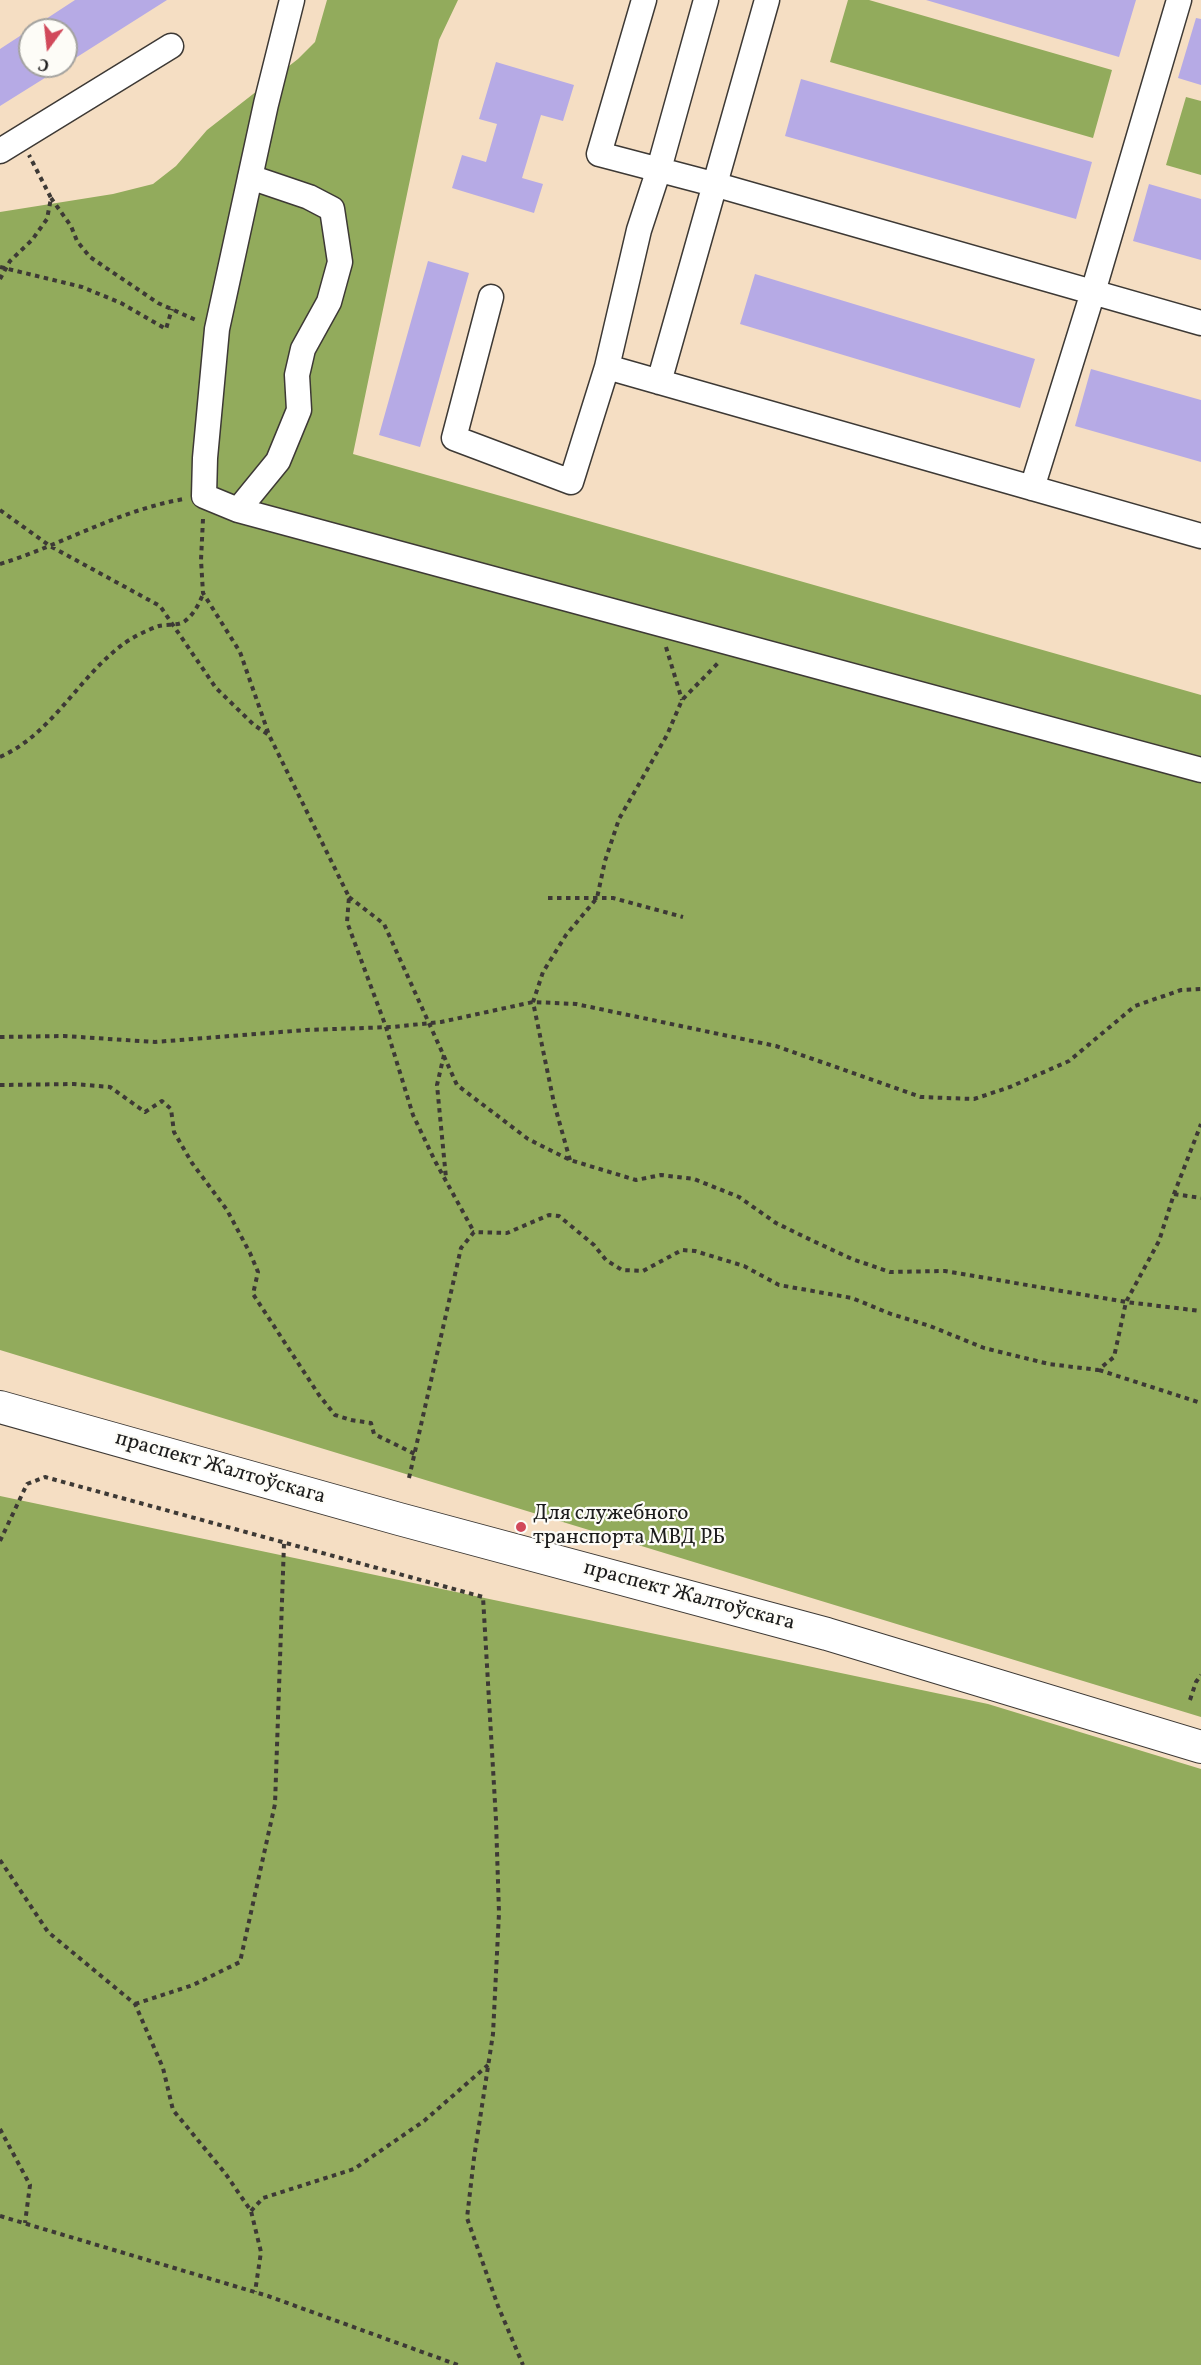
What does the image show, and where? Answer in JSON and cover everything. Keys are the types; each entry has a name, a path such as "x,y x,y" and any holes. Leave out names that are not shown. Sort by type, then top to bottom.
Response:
{"main road":[{"name":"праспект Жалтоўскага","path":"0,1407 399,1519 827,1634 1201,1747"}],"lane":[{"path":"292,0 217,329 205,458 204,496 238,510 1201,770"},
{"path":"644,0 599,154 717,185 1201,323"},
{"path":"491,297 454,438 571,482 607,367 639,230 659,169 706,0"},
{"path":"659,382 717,185 767,0"},
{"path":"1032,488 1093,292 1179,0"},
{"path":"0,151 171,46"},
{"path":"238,510 278,461 299,410 297,375 303,349 329,302 340,262 332,209 309,197 250,177"},
{"path":"607,367 1201,536"}],"path":[{"path":"21,138 51,198 71,226 77,241 90,257 158,303 217,329"},
{"path":"0,279 10,261 32,240 47,219 51,198"},
{"path":"0,267 82,287 121,303 166,329 172,309"},
{"path":"0,564 31,555 157,504 204,496 201,560 204,593 240,652 269,735 349,897 384,924 457,1085 528,1138 570,1160 636,1180 661,1175 694,1179 739,1197 776,1223 810,1240 852,1259 890,1272 945,1271 1126,1302 1201,1311"},
{"path":"0,510 50,546 160,606 216,688 254,725 269,735"},
{"path":"0,757 13,751 38,731 96,669 123,645 158,627 184,622 196,609 204,593"},
{"path":"657,624 674,669 682,700"},
{"path":"570,1160 554,1103 533,1002 543,972 560,944 597,898 605,861 619,819 667,735 682,700 735,645"},
{"path":"349,897 347,922 386,1027 413,1115 474,1232"},
{"path":"548,898 613,898 683,917"},
{"path":"0,1037 64,1036 155,1042 306,1030 429,1024 533,1002 576,1004 776,1046 921,1097 974,1099 1010,1087 1068,1061 1135,1005 1181,990 1201,989"},
{"path":"444,1055 437,1085 446,1182"},
{"path":"0,1085 74,1084 110,1087 145,1112 162,1101 171,1109 174,1132 192,1163 227,1210 250,1253 258,1272 253,1293 319,1395 335,1415 370,1423 374,1434 415,1454"},
{"path":"1098,1370 1114,1357 1126,1302 1159,1241 1201,1124"},
{"path":"1174,1194 1201,1198"},
{"path":"474,1232 507,1233 549,1215 558,1216 594,1245 606,1260 622,1270 643,1271 682,1250 695,1251 744,1266 779,1285 852,1298 984,1348 1049,1364 1098,1370 1201,1403"},
{"path":"409,1478 461,1248 474,1232"},
{"path":"0,1541 27,1484 45,1477 483,1597 499,1913 493,2034 467,2218 498,2306 523,2365"},
{"path":"135,2004 193,1985 240,1962 275,1804 285,1543"},
{"path":"1190,1700 1201,1675"},
{"path":"0,1860 48,1932 135,2004 163,2068 173,2110 225,2173 251,2211 261,2252 255,2292"},
{"path":"251,2211 263,2199 354,2169 423,2121 489,2065"},
{"path":"0,2129 30,2185 25,2223"},
{"path":"0,2216 255,2292 458,2365"}],"green space":[{"path":"327,0 458,0 439,40 353,454 1201,695 1201,1717 0,1350 0,212 113,194 153,184 176,166 207,130 298,59 315,42"},
{"path":"848,0 869,0 1112,70 1093,138 830,62"},
{"path":"1186,97 1201,101 1201,175 1166,165"},
{"path":"0,1496 988,1704 1201,1769 1201,2365 0,2365"}],"building":[{"path":"75,0 167,0 78,56 78,18 47,18"},
{"path":"926,0 1136,0 1119,57"},
{"path":"1196,18 1201,19 1201,85 1178,78"},
{"path":"18,37 18,78 45,78 0,106 0,49"},
{"path":"496,62 574,85 563,121 541,115 522,178 543,184 534,213 452,188 462,155 486,162 497,124 479,119"},
{"path":"801,79 1092,162 1076,219 785,136"},
{"path":"1149,184 1201,199 1201,260 1133,241"},
{"path":"428,261 469,273 420,447 379,435"},
{"path":"755,274 1035,359 1020,408 740,324"},
{"path":"1091,369 1201,400 1201,462 1075,426"}],"place":[{"name":"Для служебного транспорта МВД РБ","path":"521,1527"}]}
